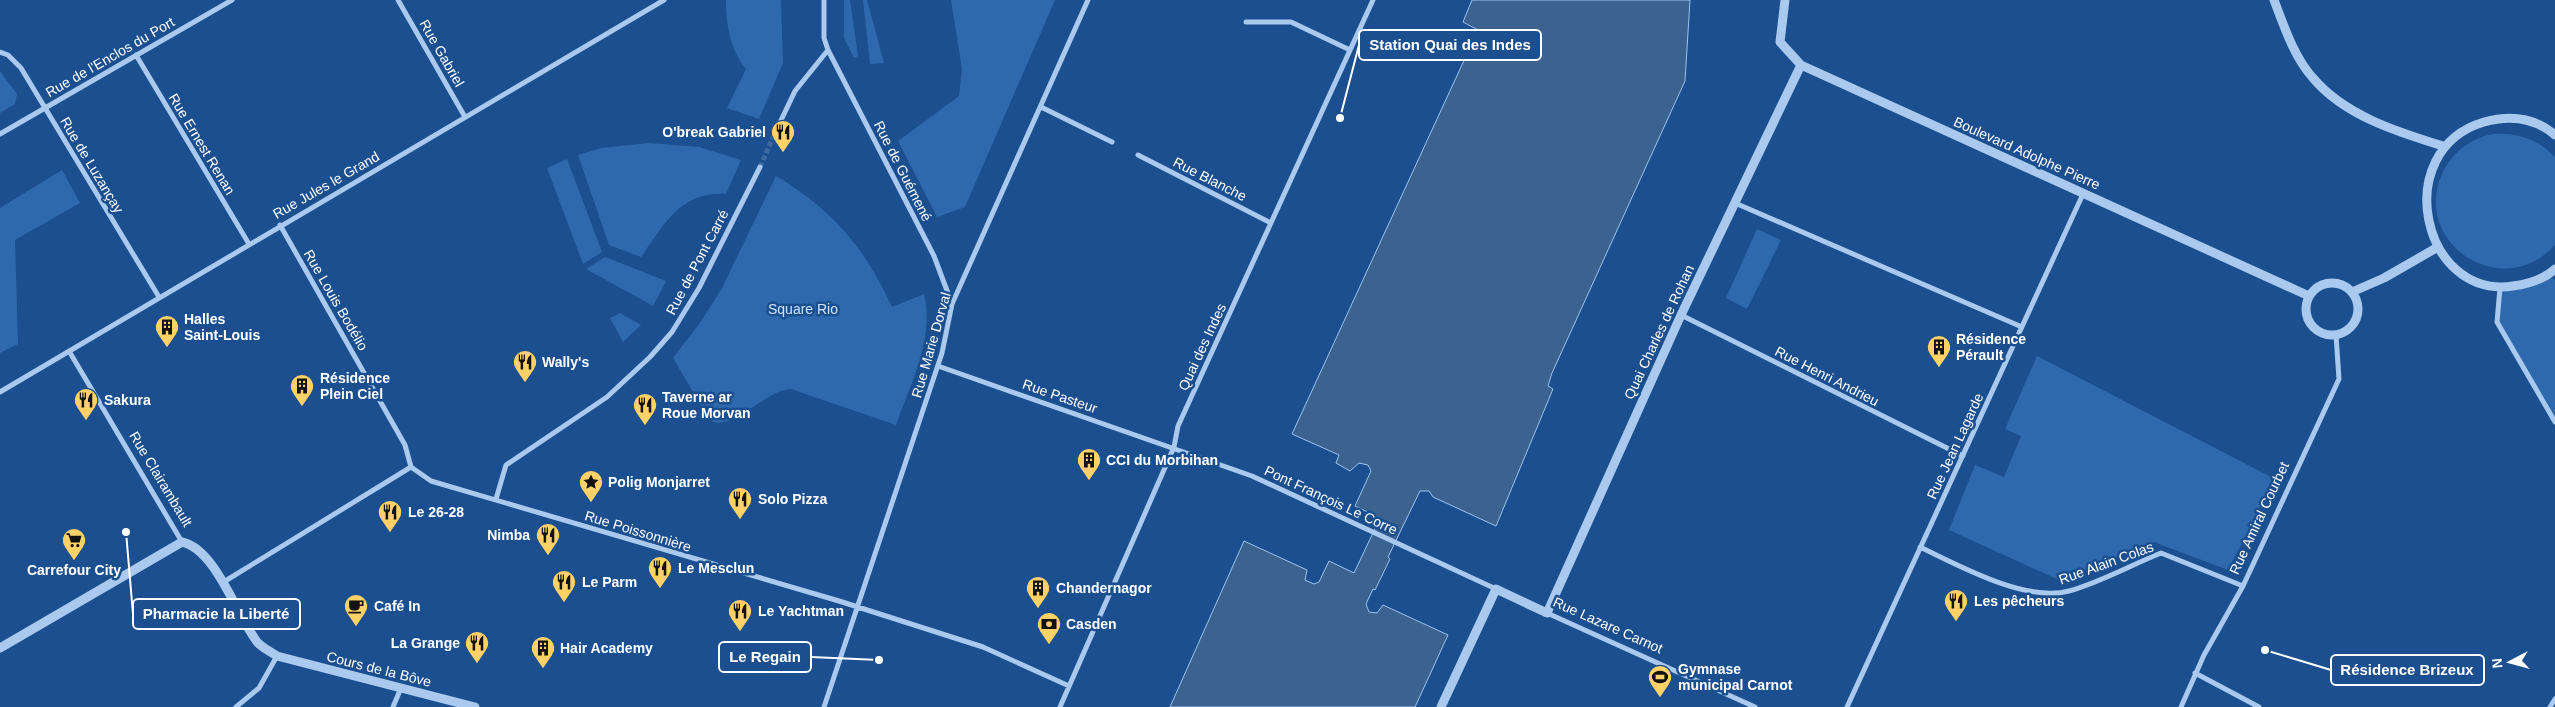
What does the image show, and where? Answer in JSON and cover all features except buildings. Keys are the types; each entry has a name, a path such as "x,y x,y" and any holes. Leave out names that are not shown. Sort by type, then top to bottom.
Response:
{"street":[{"name":"Rue de l'Enclos du Port","path":"0,134 232,0"},
{"name":"Rue Gabriel","path":"398,0 465,116"},
{"name":"Rue Jules le Grand","path":"0,392 664,0"},
{"path":"774,135 795,91 828,50 824,38 824,0"},
{"name":"Rue Marie Dorval","path":"824,707 938,366 952,304 1088,0"},
{"name":"Quai des Indes","path":"1060,707 1174,447 1178,426 1373,0"},
{"name":"Boulevard Adolphe Pierre","path":"1785,0 1780,42 1801,66 2309,296"},
{"path":"2274,0 2291,42 2313,78 2337,99 2364,117 2398,132 2443,146"},
{"path":"1246,22 1291,22 1350,50"},
{"name":"Rue de Guémené","path":"828,50 934,256 952,304"},
{"name":"Rue de Luzançay","path":"0,52 8,55 21,68 159,297"},
{"name":"Rue Ernest Renan","path":"136,55 248,244"},
{"name":"Quai Charles de Rohan","path":"1547,612 1681,315 1801,66"},
{"path":"1041,107 1112,142"},
{"path":"2553,275 2522,285 2500,288 2477,281 2462,273 2446,259 2438,247 2427,221 2426,191 2432,170 2443,146 2479,124 2496,118 2516,117 2533,122 2555,135"},
{"name":"Rue Blanche","path":"1138,155 1271,223"},
{"name":"Rue de Pont Carré","path":"496,499 506,465 607,397 650,357 672,332 699,288 760,167"},
{"name":"Rue Jean Lagarde","path":"1847,707 2083,194"},
{"path":"1735,203 2022,327"},
{"name":"Rue Louis Bodélio","path":"280,225 405,445 411,468"},
{"path":"2352,292 2384,278 2438,247"},
{"path":"2333,283 2340,284 2352,292 2358,304 2356,318 2349,329 2336,335 2322,333 2311,324 2306,310 2309,296 2319,286 2333,283"},
{"path":"2500,288 2497,322 2555,422"},
{"name":"Rue Henri Andrieu","path":"1681,315 1962,456"},
{"name":"Rue Amiral Courbet","path":"2181,707 2195,673 2243,586 2339,379 2336,335"},
{"name":"Rue Clairambault","path":"69,351 182,542 199,550 222,583 259,644 277,656"},
{"name":"Rue Pasteur","path":"938,366 1174,447"},
{"name":"Pont François Le Corre","path":"1174,447 1252,476 1476,580"},
{"path":"222,583 411,468"},
{"name":"Rue Poissonnière","path":"411,468 431,481 858,607 983,647 1069,686"},
{"path":"0,648 182,542"},
{"name":"Rue Alain Colas","path":"1920,547 2001,584 2050,593 2068,592 2161,553 2243,586"},
{"name":"Rue Lazare Carnot","path":"1476,580 1755,707"},
{"path":"1441,707 1496,589"},
{"path":"236,707 258,688 277,656"},
{"name":"Cours de la Bôve","path":"277,656 475,707"},
{"path":"2195,673 2259,707"},
{"path":"393,707 401,688"},
{"path":"2550,707 2555,699"}],"green space":[{"path":"726,0 781,0 783,63 759,119 727,108 746,69 736,53 730,36"},
{"path":"844,0 850,0 858,56 854,58 844,38"},
{"path":"863,0 867,0 884,63 870,64"},
{"path":"951,0 1055,0 965,207 937,217 898,141 959,96 962,69"},
{"path":"0,71 17,94 15,104 0,113"},
{"path":"2493,134 2510,134 2527,138 2542,146 2555,157 2555,245 2533,262 2509,268 2486,266 2465,256 2448,239 2438,218 2436,194 2445,168 2459,150 2478,138"},
{"path":"649,143 699,147 741,160 726,194 697,198 685,204 666,222 641,257 609,245 578,155 601,148"},
{"path":"567,159 602,252 583,264 547,168"},
{"path":"62,170 80,203 15,240 18,344 0,353 0,208"},
{"name":"Square Rio","path":"776,176 814,203 845,232 871,266 892,307 924,294 927,311 924,344 914,378 896,425 791,389 772,395 732,420 714,422 707,416 673,358 702,320 722,288"},
{"path":"1757,229 1781,240 1747,309 1726,298"},
{"path":"605,257 666,281 653,306 586,269"},
{"path":"2548,275 2555,280 2555,422 2497,322 2500,288"},
{"path":"620,313 641,325 623,342 610,318"},
{"path":"2037,356 2275,479 2228,570 2154,542 2059,580 1949,530 1975,465 2004,477 2021,436 2005,429"}],"shaded area":[{"path":"1472,0 1690,0 1685,81 1552,373 1548,386 1553,389 1496,526 1433,497 1429,491 1420,491 1388,557 1390,559 1366,604 1369,612 1377,613 1383,605 1448,635 1415,707 1170,707 1244,541 1307,570 1305,580 1314,584 1319,582 1329,561 1354,573 1380,518 1355,506 1371,471 1368,465 1359,463 1350,471 1336,463 1339,455 1292,434 1478,30 1463,22"}],"tunnel":[{"path":"760,167 774,135"}],"place":[{"name":"Station Quai des Indes","path":"1340,118"},
{"name":"O'break Gabriel","path":"783,153"},
{"name":"Halles Saint-Louis","path":"167,348"},
{"name":"Résidence Pérault","path":"1939,368"},
{"name":"Wally's","path":"525,383"},
{"name":"Résidence Plein Ciel","path":"302,407"},
{"name":"Sakura","path":"86,421"},
{"name":"Taverne ar Roue Morvan","path":"645,426"},
{"name":"CCI du Morbihan","path":"1089,481"},
{"name":"Polig Monjarret","path":"591,503"},
{"name":"Solo Pizza","path":"740,520"},
{"name":"Pharmacie la Liberté","path":"126,532"},
{"name":"Le 26-28","path":"390,533"},
{"name":"Nimba","path":"548,556"},
{"name":"Carrefour City","path":"74,561"},
{"name":"Le Mesclun","path":"660,589"},
{"name":"Le Parm","path":"564,603"},
{"name":"Chandernagor","path":"1038,609"},
{"name":"Les pêcheurs","path":"1956,622"},
{"name":"Café In","path":"356,627"},
{"name":"Le Yachtman","path":"740,632"},
{"name":"Casden","path":"1049,645"},
{"name":"Résidence Brizeux","path":"2265,650"},
{"name":"Le Regain","path":"879,660"},
{"name":"La Grange","path":"477,664"},
{"name":"Hair Academy","path":"543,669"},
{"name":"Gymnase municipal Carnot","path":"1660,698"}]}
